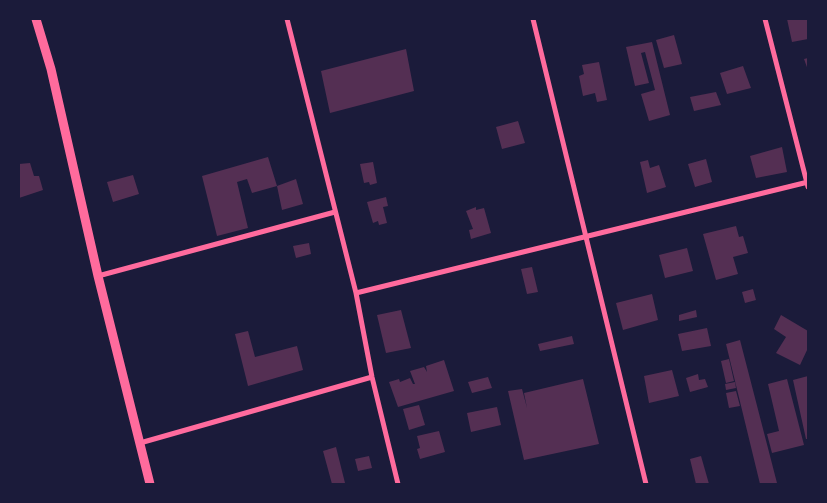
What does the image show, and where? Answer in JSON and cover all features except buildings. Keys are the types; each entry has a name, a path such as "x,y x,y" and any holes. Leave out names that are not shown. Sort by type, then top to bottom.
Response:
{"street":[{"path":"36,19 51,69 98,276 150,484"},
{"path":"287,19 356,293 372,377 398,484"},
{"path":"533,19 646,484"},
{"path":"356,293 808,184 765,19"},
{"path":"98,276 335,212"},
{"path":"140,443 372,377"}]}
